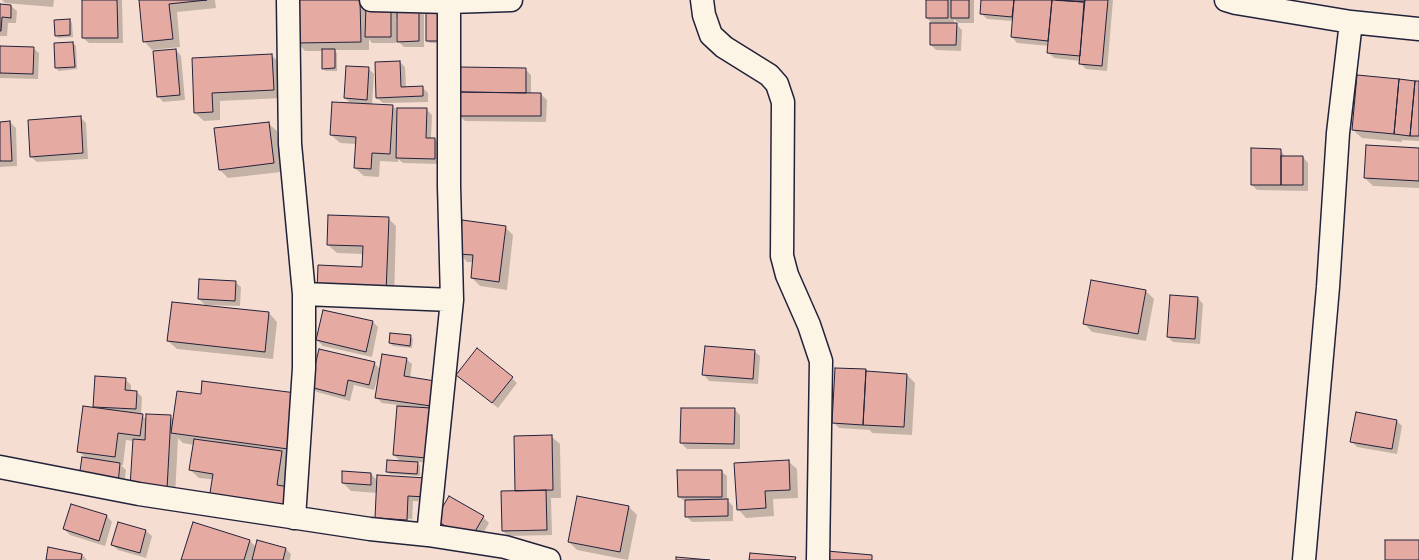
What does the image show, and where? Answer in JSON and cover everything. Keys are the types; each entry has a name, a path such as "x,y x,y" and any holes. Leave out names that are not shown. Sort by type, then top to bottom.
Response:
{"street":[{"path":"288,0 290,144 304,294 304,368 294,518"},
{"path":"371,0 511,0"},
{"path":"702,0 704,15 711,35 724,47 769,75 777,84 783,102 782,256 787,275 809,325 821,361 818,560"},
{"path":"1226,0 1236,3 1351,22 1419,29"},
{"path":"428,535 452,300 449,186 449,1"},
{"path":"1304,560 1328,287 1338,133 1351,22"},
{"path":"304,294 452,300"},
{"path":"0,467 139,494 294,518 370,529 428,535 505,547 549,560"}],"building":[{"path":"82,0 117,0 118,38 82,38"},
{"path":"139,0 207,0 169,4 173,39 143,42"},
{"path":"295,0 360,0 361,42 296,43"},
{"path":"926,0 948,0 948,18 926,18"},
{"path":"951,0 969,0 969,18 951,18"},
{"path":"981,0 1014,0 1012,17 980,14"},
{"path":"1014,0 1052,0 1048,41 1011,37"},
{"path":"1052,0 1084,2 1080,56 1047,53"},
{"path":"1057,0 1085,0 1084,2"},
{"path":"1085,0 1108,0 1102,66 1079,64"},
{"path":"0,4 11,5 11,18 2,17 1,31 0,31"},
{"path":"366,5 391,5 391,37 365,37"},
{"path":"419,5 419,41 397,42 397,6"},
{"path":"426,9 440,9 440,41 426,41"},
{"path":"70,19 70,35 55,36 54,20"},
{"path":"930,23 957,23 956,45 930,45"},
{"path":"73,42 75,67 55,68 54,43"},
{"path":"0,46 34,47 33,74 0,73"},
{"path":"176,49 180,95 157,97 153,51"},
{"path":"322,49 335,49 335,68 322,69"},
{"path":"272,54 274,90 212,93 213,112 194,113 192,58"},
{"path":"400,61 401,87 423,86 423,96 376,98 375,62"},
{"path":"346,66 369,67 367,100 344,98"},
{"path":"459,67 526,68 526,93 459,92"},
{"path":"1357,75 1399,79 1394,134 1352,130"},
{"path":"1399,79 1415,81 1410,136 1394,134"},
{"path":"1415,81 1419,81 1419,136 1410,136"},
{"path":"459,92 541,93 541,116 458,116"},
{"path":"332,102 393,105 390,154 372,153 371,169 354,168 356,137 330,135"},
{"path":"397,108 427,108 426,138 435,138 435,159 396,158"},
{"path":"81,116 83,153 30,157 28,120"},
{"path":"10,121 12,161 0,161 0,122"},
{"path":"269,122 274,163 219,170 214,128"},
{"path":"1366,145 1419,148 1419,181 1364,178"},
{"path":"1251,148 1281,149 1281,185 1251,185"},
{"path":"1281,156 1303,156 1303,185 1281,185"},
{"path":"328,215 389,217 386,293 317,291 318,265 362,267 363,246 327,245"},
{"path":"462,220 506,226 499,282 471,278 473,255 458,254"},
{"path":"199,279 236,281 235,301 198,299"},
{"path":"1091,280 1146,290 1138,334 1083,324"},
{"path":"1170,295 1198,297 1195,339 1167,337"},
{"path":"172,302 269,312 265,352 167,341"},
{"path":"323,310 373,321 366,352 316,340"},
{"path":"390,333 411,335 410,346 389,343"},
{"path":"705,346 755,350 753,379 702,375"},
{"path":"477,348 513,377 492,403 456,375"},
{"path":"319,349 375,362 369,385 348,380 345,396 310,387"},
{"path":"382,354 407,358 404,376 435,381 431,406 375,398"},
{"path":"835,368 866,369 863,425 832,423"},
{"path":"866,371 907,374 904,427 863,425"},
{"path":"95,376 126,378 125,390 137,391 136,409 93,407"},
{"path":"202,381 296,393 288,449 171,433 177,391 201,394"},
{"path":"83,406 143,414 140,436 118,433 115,457 77,452"},
{"path":"397,406 431,408 427,458 393,455"},
{"path":"681,408 735,408 734,444 680,443"},
{"path":"1356,412 1397,420 1392,449 1350,442"},
{"path":"146,414 171,415 167,489 130,487 133,439 145,440"},
{"path":"552,435 553,490 515,491 514,436"},
{"path":"194,439 282,451 277,485 289,487 286,509 209,499 213,474 189,470"},
{"path":"82,457 120,463 118,484 79,478"},
{"path":"387,460 418,462 417,474 386,472"},
{"path":"789,460 790,490 765,491 766,508 737,510 734,463"},
{"path":"677,470 722,470 722,497 678,497"},
{"path":"342,471 371,473 371,485 342,483"},
{"path":"377,475 426,478 426,497 408,496 407,520 375,518"},
{"path":"546,490 547,530 502,531 501,491"},
{"path":"449,496 484,516 470,540 435,520"},
{"path":"577,496 629,506 620,552 568,542"},
{"path":"728,499 728,516 685,517 685,500"},
{"path":"71,504 107,515 99,541 63,529"},
{"path":"118,522 146,530 140,553 111,545"},
{"path":"193,522 250,540 244,560 181,560"},
{"path":"257,540 286,548 283,560 252,560"},
{"path":"1385,540 1419,540 1419,560 1385,560"},
{"path":"48,547 82,554 81,560 46,560"},
{"path":"827,551 872,555 872,560 826,560"},
{"path":"750,553 796,557 795,560 749,560"},
{"path":"676,557 710,560 676,560"}]}
